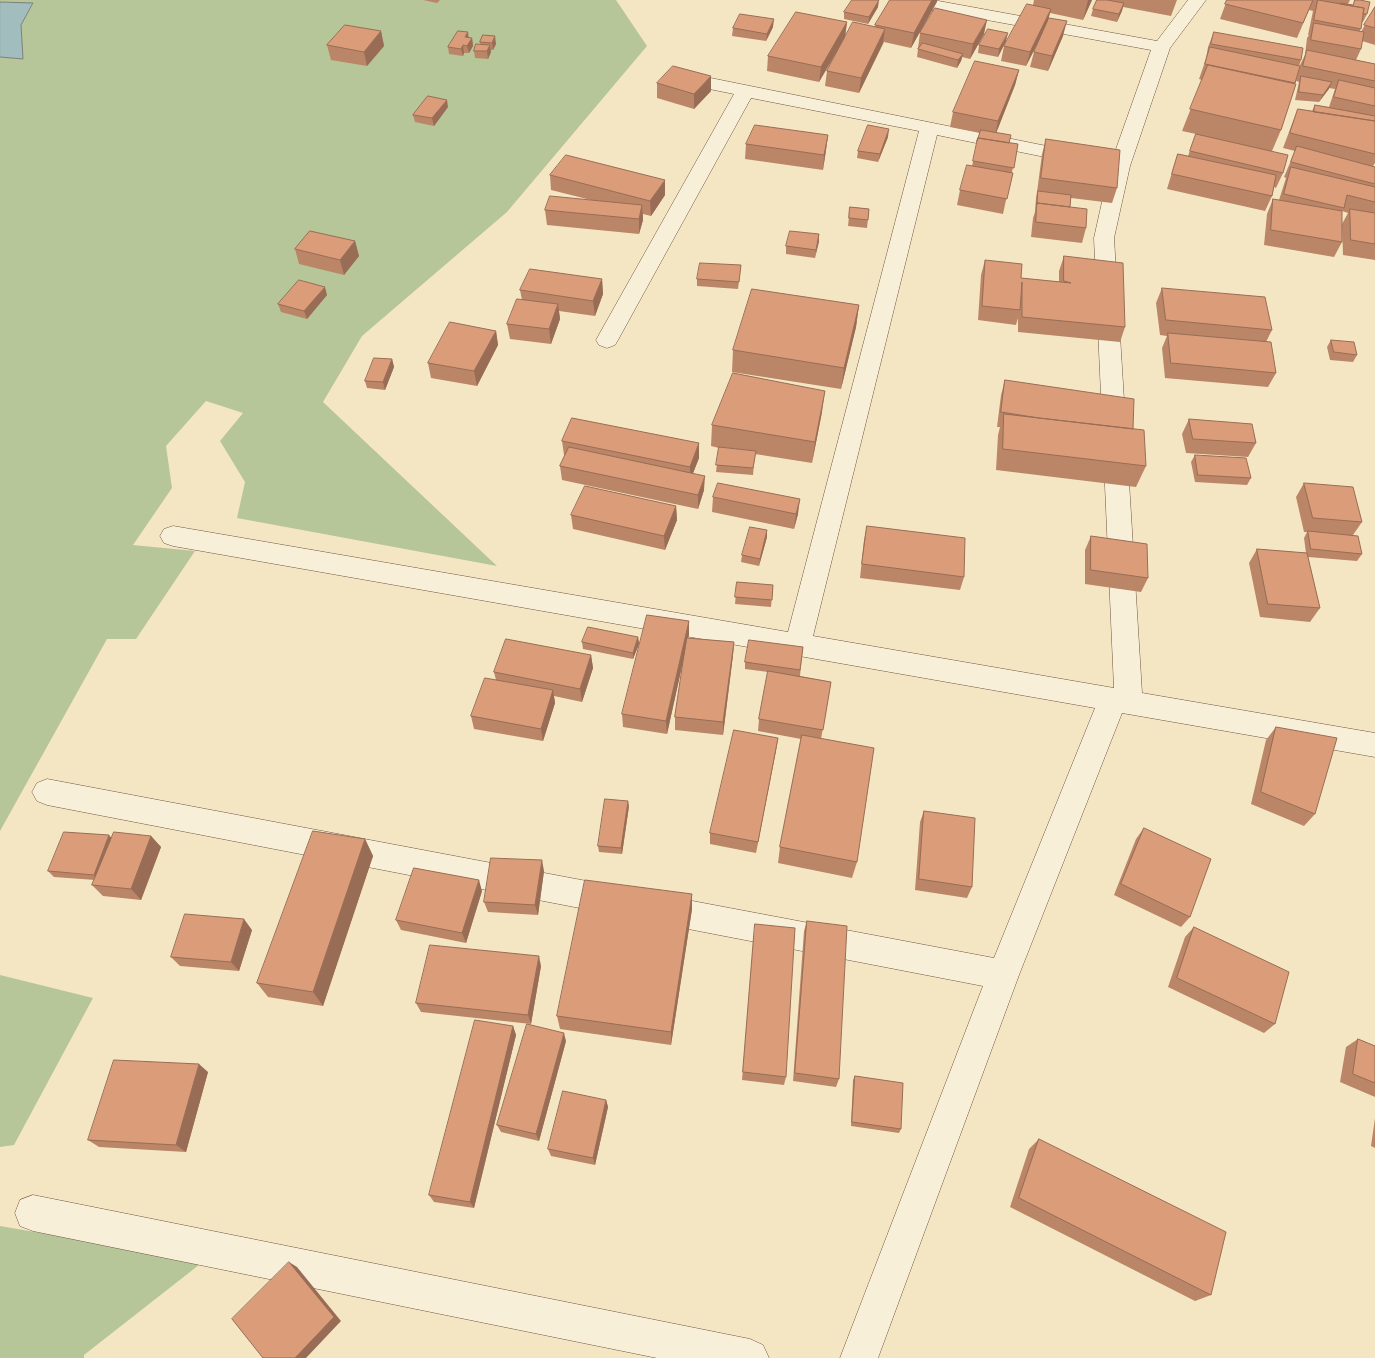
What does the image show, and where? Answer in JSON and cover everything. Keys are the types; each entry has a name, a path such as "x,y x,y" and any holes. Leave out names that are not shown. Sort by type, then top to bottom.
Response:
{"street":[{"path":"905,0 1161,47"},
{"path":"859,1358 1004,975 1121,701 1104,238 1120,166 1161,47 1197,0"},
{"path":"676,77 1120,166"},
{"path":"607,340 745,91"},
{"path":"798,644 929,128"},
{"path":"173,536 1375,745"},
{"path":"48,792 1004,975"},
{"path":"33,1213 750,1358"}],"green space":[{"path":"0,0 616,0 647,46 507,212 362,336 323,402 497,566 237,518 245,482 220,441 243,413 206,401 166,446 172,488 133,545 195,551 136,639 107,639 0,831 0,57 23,59 21,25 33,4 0,2"},
{"path":"0,975 93,998 14,1145 0,1147"},
{"path":"0,1226 204,1261 84,1355 84,1358 0,1358"}],"water":[{"path":"0,2 33,3 21,25 23,59 0,57"}],"building":[{"path":"852,0 879,0 869,17 844,12"},
{"path":"890,0 932,0 914,33 875,25"},
{"path":"1097,0 1124,3 1119,14 1093,9"},
{"path":"1227,0 1313,0 1303,23 1225,4"},
{"path":"1318,0 1364,8 1361,29 1314,20"},
{"path":"1355,0 1370,2 1367,14 1363,14 1364,8 1340,4 1353,5"},
{"path":"1027,4 1051,9 1030,52 1004,46"},
{"path":"1375,7 1375,28 1364,25"},
{"path":"935,8 987,20 973,44 920,33"},
{"path":"796,12 847,22 821,67 768,56"},
{"path":"740,14 774,19 767,34 733,28"},
{"path":"1049,18 1067,21 1052,56 1034,52"},
{"path":"853,22 885,29 861,78 827,71"},
{"path":"1314,23 1364,32 1361,49 1311,40"},
{"path":"345,25 381,31 364,52 327,45"},
{"path":"988,29 1008,33 999,49 979,45"},
{"path":"458,31 468,32 465,37 472,38 467,46 463,45 461,49 448,47"},
{"path":"1214,32 1303,48 1301,60 1211,44"},
{"path":"483,35 495,36 492,43 480,42"},
{"path":"923,43 963,54 958,60 918,49"},
{"path":"476,44 490,45 487,51 474,51"},
{"path":"1210,47 1300,66 1295,83 1205,64"},
{"path":"1307,50 1375,64 1375,81 1303,66"},
{"path":"975,61 1019,70 998,121 953,112"},
{"path":"1208,65 1296,84 1281,130 1190,109"},
{"path":"673,66 711,76 694,94 657,83"},
{"path":"1301,76 1332,82 1323,95 1299,92"},
{"path":"1339,80 1375,88 1375,106 1334,97"},
{"path":"428,96 447,100 432,118 413,115"},
{"path":"1315,105 1375,116 1375,121 1314,112"},
{"path":"1298,109 1375,121 1375,154 1290,133"},
{"path":"755,125 828,135 824,155 746,144"},
{"path":"868,125 889,129 880,154 858,151"},
{"path":"981,130 1011,135 1009,143 978,138"},
{"path":"1196,134 1288,155 1283,173 1190,151"},
{"path":"978,138 1018,144 1014,168 973,161"},
{"path":"1046,139 1120,150 1117,188 1041,178"},
{"path":"1297,146 1375,167 1375,184 1291,162"},
{"path":"1178,154 1276,175 1272,196 1172,174"},
{"path":"566,155 665,180 650,201 550,175"},
{"path":"967,165 1013,173 1007,199 960,190"},
{"path":"1291,167 1375,187 1375,202 1347,195 1344,208 1284,194"},
{"path":"1038,191 1071,195 1070,207 1037,203"},
{"path":"550,196 642,205 639,219 545,210"},
{"path":"1273,199 1342,211 1342,242 1271,230"},
{"path":"1037,203 1087,209 1086,228 1036,222"},
{"path":"850,207 869,209 868,220 849,218"},
{"path":"1350,209 1375,213 1375,244 1351,240"},
{"path":"310,231 355,241 340,260 295,249"},
{"path":"790,231 819,234 816,250 786,246"},
{"path":"1064,256 1123,263 1125,327 1022,317 1022,282 1020,310 982,306 985,260 1022,264 1021,278 1071,283 1064,281"},
{"path":"700,263 741,265 739,282 697,279"},
{"path":"530,269 602,279 593,301 520,290"},
{"path":"299,280 325,287 304,311 278,304"},
{"path":"1162,288 1265,297 1272,330 1166,320"},
{"path":"752,289 859,305 844,368 733,350"},
{"path":"517,299 558,304 549,329 507,324"},
{"path":"450,322 496,331 474,371 428,363"},
{"path":"1168,333 1271,342 1276,373 1171,363"},
{"path":"1331,340 1354,342 1357,355 1334,352"},
{"path":"374,358 392,359 383,382 365,381"},
{"path":"733,373 825,391 815,442 712,425"},
{"path":"1005,380 1134,399 1133,429 1001,412"},
{"path":"1004,414 1144,430 1146,466 1003,449"},
{"path":"572,418 699,443 690,467 562,441"},
{"path":"1189,419 1252,424 1256,443 1193,439"},
{"path":"569,447 705,476 698,495 560,466"},
{"path":"719,447 756,451 753,468 716,465"},
{"path":"1195,455 1246,458 1251,478 1198,475"},
{"path":"718,483 800,499 796,514 713,497"},
{"path":"1304,483 1353,487 1362,522 1313,518"},
{"path":"585,486 676,506 664,536 571,515"},
{"path":"867,526 965,538 964,577 862,564"},
{"path":"750,527 767,530 760,559 742,555"},
{"path":"1308,531 1358,536 1362,554 1311,549"},
{"path":"1091,536 1147,544 1148,578 1091,570"},
{"path":"1257,549 1307,553 1320,608 1268,604"},
{"path":"737,582 773,585 772,600 735,597"},
{"path":"647,615 689,621 666,721 622,714"},
{"path":"588,627 638,637 633,653 582,642"},
{"path":"687,638 734,642 723,722 675,717"},
{"path":"506,639 591,655 580,689 494,672"},
{"path":"749,640 803,647 800,670 745,662"},
{"path":"768,671 831,682 823,730 759,719"},
{"path":"485,678 553,690 541,729 471,716"},
{"path":"1276,727 1337,738 1315,814 1261,792"},
{"path":"734,730 778,738 758,842 710,833"},
{"path":"802,735 874,748 857,862 780,847"},
{"path":"605,799 628,801 621,848 598,846"},
{"path":"924,811 975,818 972,887 919,879"},
{"path":"1144,828 1211,859 1190,917 1121,884"},
{"path":"313,831 365,839 313,992 257,983"},
{"path":"64,832 109,835 94,875 48,871"},
{"path":"114,832 151,836 131,889 92,885"},
{"path":"491,858 542,860 535,905 484,902"},
{"path":"414,868 479,880 462,933 396,920"},
{"path":"585,880 692,894 671,1032 557,1016"},
{"path":"185,914 244,919 231,962 171,957"},
{"path":"807,921 847,926 839,1079 795,1073"},
{"path":"755,924 795,928 786,1077 743,1072"},
{"path":"1194,927 1289,972 1275,1024 1177,978"},
{"path":"430,945 539,956 528,1015 416,1003"},
{"path":"475,1020 513,1026 470,1202 429,1195"},
{"path":"527,1024 564,1033 536,1134 497,1125"},
{"path":"1358,1039 1375,1046 1375,1083 1353,1074"},
{"path":"114,1060 199,1064 176,1145 88,1140"},
{"path":"855,1076 903,1083 901,1129 852,1122"},
{"path":"563,1091 606,1100 593,1158 548,1149"},
{"path":"1039,1139 1226,1232 1211,1295 1019,1198"},
{"path":"289,1262 334,1317 295,1358 263,1358 232,1319"}]}
